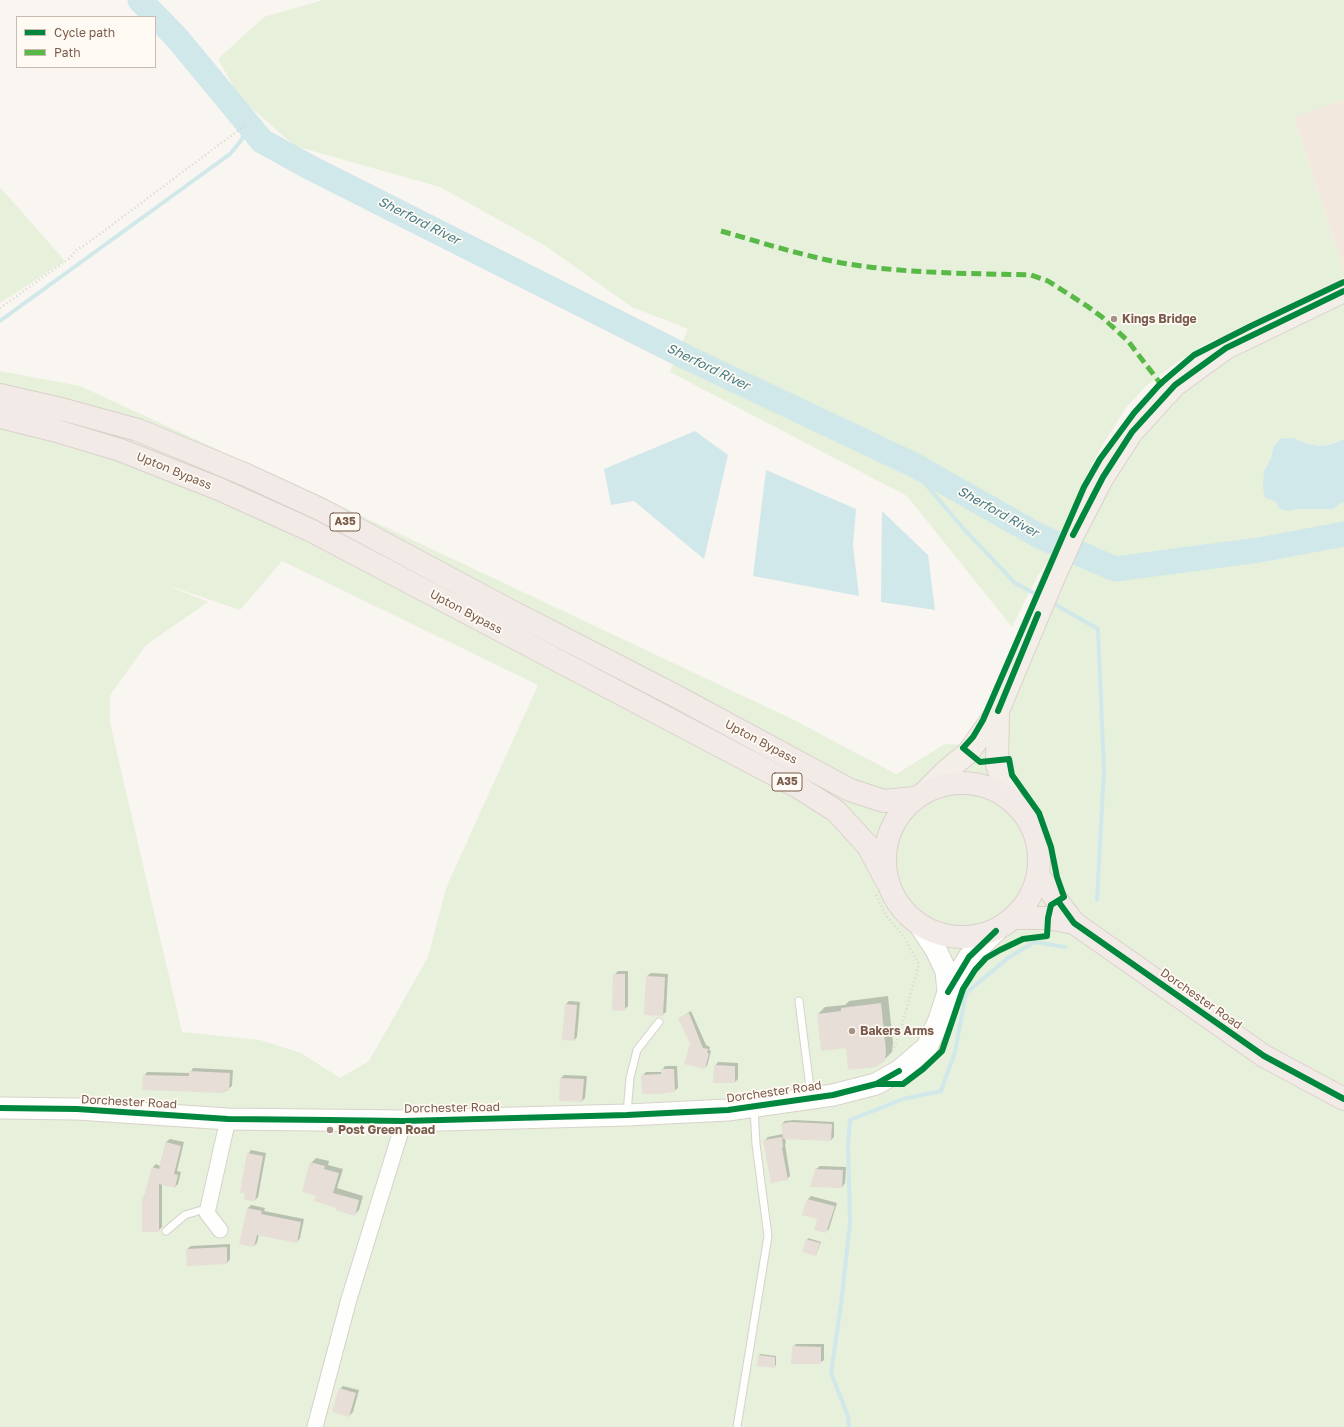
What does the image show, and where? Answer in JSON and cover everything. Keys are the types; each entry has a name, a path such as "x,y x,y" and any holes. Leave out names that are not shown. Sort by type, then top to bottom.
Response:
{"highway":[{"name":"Upton Bypass","path":"0,395 65,410 138,430 244,474 322,510 507,609 672,694 850,790 884,801 921,794"},
{"name":"Upton Bypass","path":"0,417 57,431 120,450 220,489 310,530 804,791 836,811 868,846 880,886 894,898 905,914 921,927 945,937 971,938 996,931 1015,918 1030,898 1038,875 1039,854 1035,834 1025,816 1011,800"},
{"path":"880,886 886,843 892,826 902,811 921,794 947,783 964,783 989,788 1011,800"},
{"name":"Dorchester Road","path":"1038,875 1074,923 1264,1056 1344,1099"},
{"name":"Dorchester Road","path":"1015,918 1048,918 1074,923"}],"main road":[{"path":"921,794 968,753 998,711 1038,614 1073,535 1102,477 1132,432 1175,386 1226,348 1344,291"},
{"path":"998,711 997,765 1011,800"},
{"name":"Dorchester Road","path":"921,927 936,950 946,971 948,992"},
{"name":"Dorchester Road","path":"0,1108 77,1109 228,1119 404,1121 627,1115 728,1110 833,1095 876,1084 899,1071 926,1047 939,1020 948,992 969,957 996,931"}],"street":[{"path":"220,1230 207,1213 228,1119"},
{"path":"315,1427 349,1299 404,1121"}],"lane":[{"path":"799,1001 811,1098"},
{"path":"627,1115 630,1078 637,1050 659,1022"},
{"path":"737,1427 768,1236 756,1144 754,1106"},
{"path":"166,1231 185,1215 208,1208"}],"path":[{"path":"0,308 70,258 76,250 244,126"},
{"path":"880,886 886,916 902,934 919,964 897,1042 888,1060"}],"shaded area":[{"path":"1344,99 1344,272 1294,117"}],"green space":[{"path":"323,0 1344,0 1344,99 1294,118 1344,272 1344,277 1206,344 1176,363 1146,386 1126,408 1101,447 1082,484 1053,555 1038,575 1012,627 907,496 670,372 688,329 632,307 544,245 440,187 295,146 240,98 218,59 264,17"},
{"path":"0,187 65,261 0,303"},
{"path":"1344,300 1344,439 1329,445 1319,446 1308,444 1293,438 1273,448 1271,458 1264,471 1275,501 1281,509 1289,511 1298,509 1333,509 1344,502 1344,1427 0,1427 0,371 80,386 332,502 792,719 896,774 945,744 1010,747 1004,730 1008,711 1096,502 1125,455 1176,395 1217,363","holes":["282,561 538,685 446,888 428,957 369,1061 340,1078 301,1053 260,1040 182,1032 110,723 110,695 146,645 208,602 164,584 240,610"]}],"water":[{"path":"695,431 728,455 704,559 634,501 611,505 604,469"},
{"path":"1293,438 1308,444 1319,446 1329,445 1344,439 1344,502 1333,509 1298,509 1289,511 1280,509 1275,501 1265,498 1263,487 1264,471 1271,458 1273,448 1280,439"},
{"path":"766,470 856,509 853,546 859,596 753,576"},
{"path":"882,511 928,555 935,610 881,602"}],"building":[{"path":"613,974 625,974 625,1011 612,1010"},
{"path":"646,976 665,977 663,1016 644,1015"},
{"name":"Bakers Arms","path":"881,1003 886,1051 885,1061 876,1067 848,1070 846,1048 821,1051 817,1014 841,1011 841,1008"},
{"path":"565,1004 577,1005 574,1041 562,1040"},
{"path":"689,1013 703,1048 708,1049 707,1053 709,1053 705,1069 684,1064 690,1044 678,1018"},
{"path":"714,1065 735,1066 735,1083 713,1083"},
{"path":"661,1069 674,1069 675,1092 664,1094 642,1094 641,1075 661,1074"},
{"path":"189,1071 230,1073 229,1091 225,1090 225,1093 142,1090 143,1075 189,1076"},
{"path":"560,1078 584,1079 582,1102 559,1101"},
{"path":"790,1122 832,1124 831,1141 783,1139 781,1124"},
{"path":"782,1137 782,1148 788,1180 771,1183 763,1140"},
{"path":"166,1142 181,1146 174,1174 178,1175 175,1188 159,1184 159,1232 142,1232 142,1197 144,1197 152,1167 159,1169"},
{"path":"247,1153 263,1156 255,1201 244,1200 245,1194 240,1193"},
{"path":"310,1162 325,1166 324,1169 339,1173 333,1193 359,1200 355,1216 335,1210 336,1208 314,1201 316,1196 302,1192"},
{"path":"815,1169 843,1170 842,1188 810,1187"},
{"path":"807,1199 835,1206 826,1233 814,1230 817,1219 802,1215"},
{"path":"247,1208 262,1211 261,1214 301,1222 297,1243 257,1235 254,1247 239,1244"},
{"path":"806,1239 820,1243 816,1256 802,1252"},
{"path":"227,1247 227,1264 187,1266 186,1249"},
{"path":"792,1346 821,1347 821,1364 791,1364"},
{"path":"758,1355 775,1357 775,1368 757,1366"},
{"path":"339,1388 356,1393 349,1417 332,1412"}],"waterway":[{"name":"Sherford River","path":"140,0 156,16"},
{"name":"Sherford River","path":"156,16 177,38 262,141 311,168 688,358 914,465 1039,536 1115,569 1259,550 1344,534"},
{"path":"0,321 230,154 240,142 250,125"},
{"path":"914,465 928,487 963,528 1015,583 1039,596"},
{"path":"1051,602 1098,629 1104,771 1097,900"},
{"path":"849,1427 848,1416 831,1373 841,1304 850,1223 848,1145 850,1120 903,1099 941,1091 955,1052 966,993 1008,958 1034,942 1065,947"}],"marked path":[{"path":"721,231 800,254 852,265 929,272 1031,275 1048,281 1102,317 1128,341 1163,387"}],"cycle path":[{"path":"876,1084 903,1084 923,1069 942,1051 963,989 975,970 986,958 1023,939 1047,936 1048,918 1051,905 1064,897 1057,877 1051,847 1039,813 1012,775 1009,759 980,762 963,748 973,737 983,720 1084,487 1100,459 1134,413 1160,384 1194,355 1344,282"},
{"path":"1073,535 1103,477 1132,432 1175,385 1226,348 1344,291"},
{"path":"998,711 1038,614"},
{"path":"1058,901 1074,923 1264,1056 1344,1099"},
{"path":"948,992 969,957 996,931"},
{"path":"0,1108 77,1109 228,1119 404,1121 627,1115 728,1110 833,1095 876,1084 899,1071"}],"place":[{"name":"Kings Bridge","path":"1114,319"},
{"name":"Bakers Arms","path":"852,1031"},
{"name":"Post Green Road","path":"330,1130"}]}
